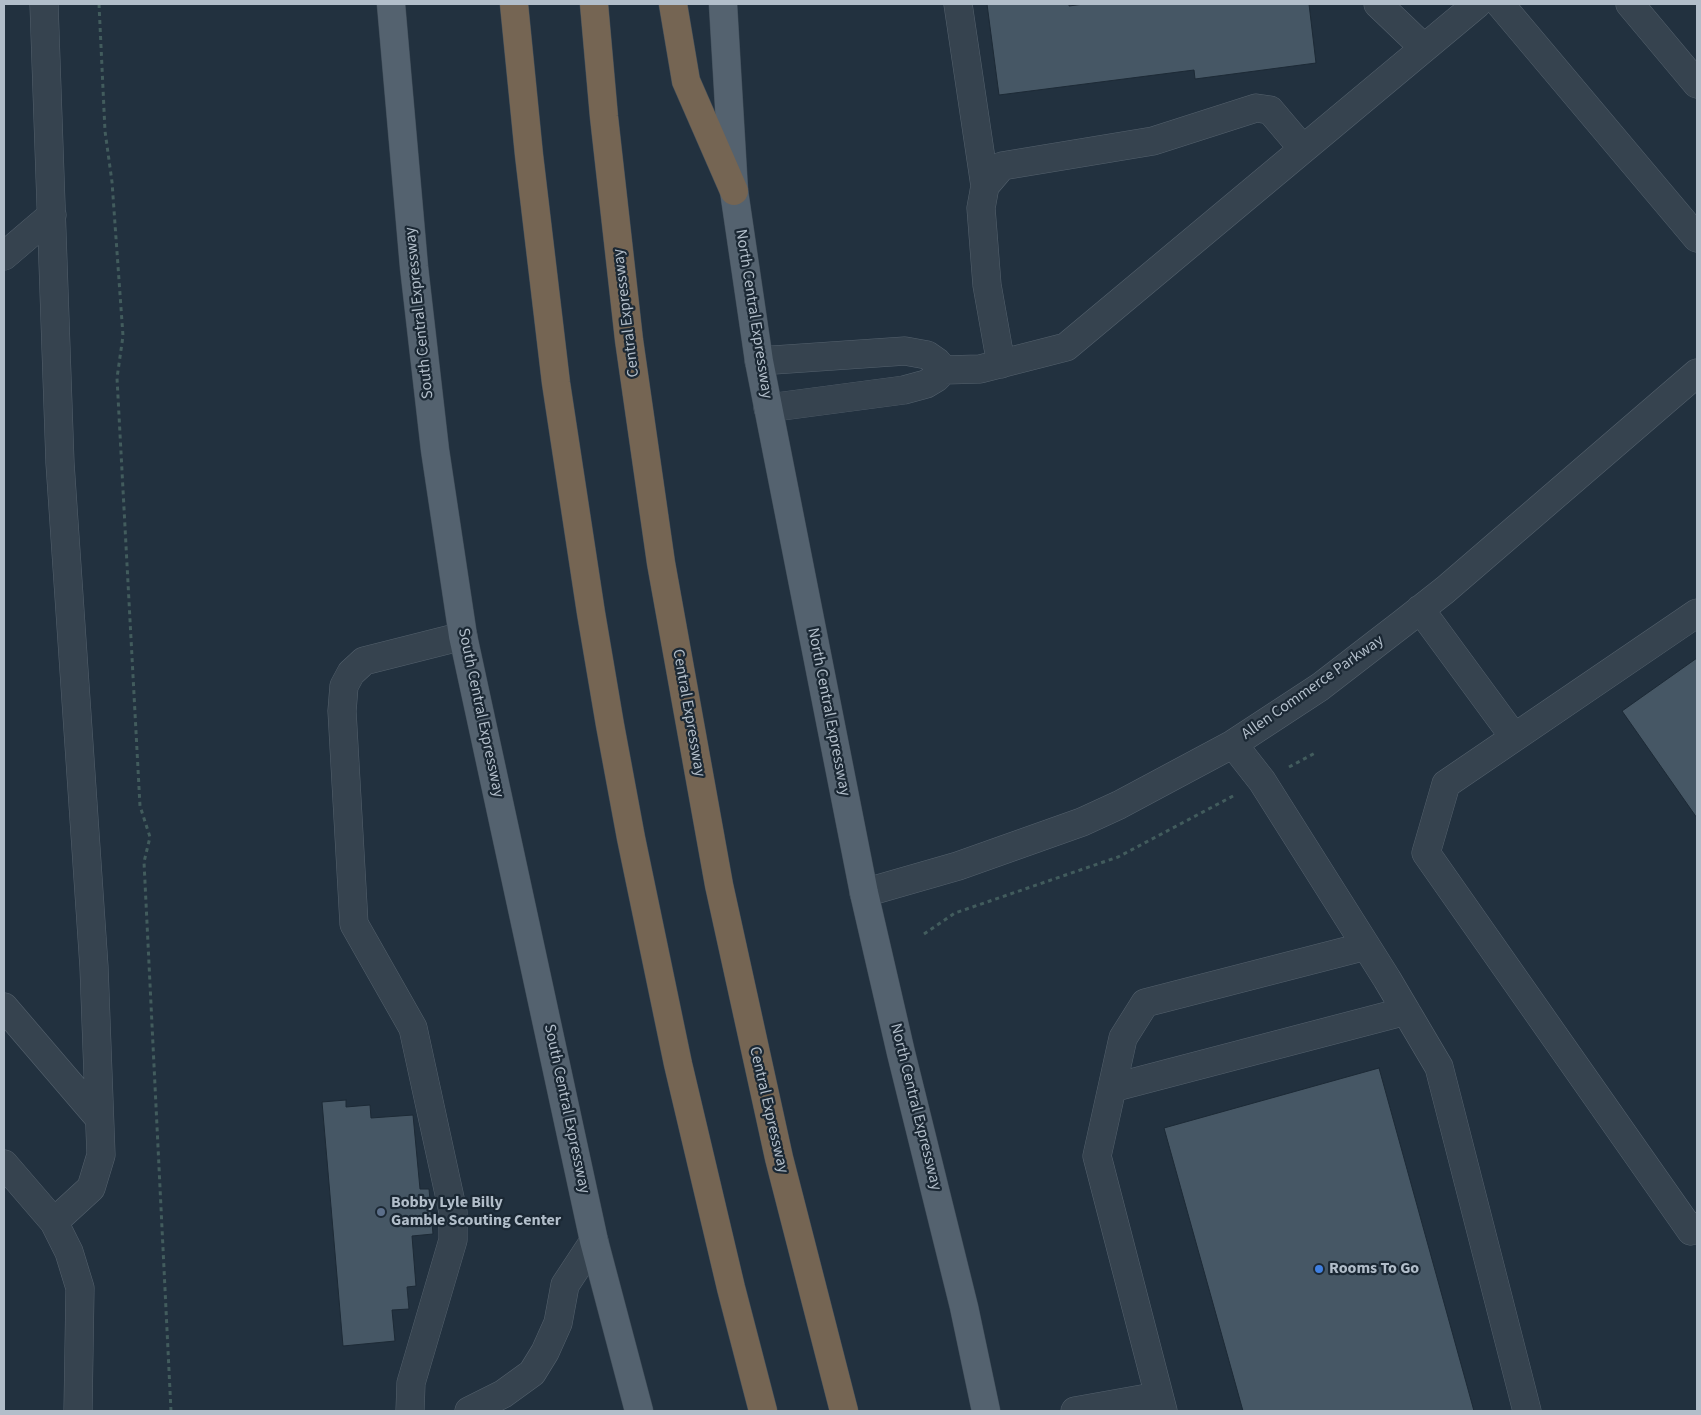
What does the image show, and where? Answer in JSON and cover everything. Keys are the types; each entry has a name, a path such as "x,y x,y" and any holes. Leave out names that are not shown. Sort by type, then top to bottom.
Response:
{"highway":[{"path":"514,4 529,155 556,382 591,613 612,735 648,923 678,1064 729,1279 763,1411"},
{"name":"Central Expressway","path":"594,4 605,127 629,340 661,563 721,895 778,1158 844,1411"},
{"path":"673,4 686,81 734,191"}],"main road":[{"name":"South Central Expressway","path":"391,4 414,267 435,450 463,636 594,1241 640,1411"},
{"name":"North Central Expressway","path":"723,4 734,191 759,361 864,893 901,1053 964,1306 986,1411"}],"street":[{"path":"44,4 60,463 94,967 101,1155 91,1188 54,1222"},
{"path":"958,4 985,186 981,208 987,285 1001,364"},
{"path":"1378,4 1424,48"},
{"path":"768,408 904,390 926,384 944,370 980,370 1066,347 1477,4"},
{"path":"1500,4 1697,238"},
{"path":"1630,4 1697,84"},
{"path":"985,186 1002,166 1152,141 1256,108 1270,110 1303,149"},
{"path":"4,256 52,215"},
{"path":"759,361 905,351 927,355 944,370"},
{"name":"Allen Commerce Parkway","path":"864,893 958,866 1082,822 1119,806 1233,744 1320,687 1420,609 1697,374"},
{"path":"1420,609 1514,738"},
{"path":"1697,613 1446,784 1426,853 1691,1231 1697,1227"},
{"path":"410,1411 410,1383 453,1240 454,1212 413,1028 354,924 342,711 344,686 351,673 364,661 463,636"},
{"path":"1233,744 1262,781 1366,946 1439,1067 1527,1411"},
{"path":"1075,1411 1161,1404 1097,1156 1123,1038 1145,1003 1366,946"},
{"path":"4,1007 100,1118"},
{"path":"1112,1088 1406,1011"},
{"path":"4,1164 54,1222 69,1252 80,1288 78,1411"},
{"path":"469,1411 503,1394 532,1373 545,1352 558,1323 565,1285 594,1241"}],"path":[{"path":"99,4 105,131 112,182 123,336 117,378 140,806 150,837 144,862 171,1411"},
{"path":"924,934 955,913 1118,857 1317,752"}],"building":[{"path":"987,4 1069,4 1069,6 1084,4 1309,4 1316,63 1195,79 1194,70 999,95"},
{"path":"1697,658 1697,818 1622,711"},
{"name":"Rooms To Go","path":"1379,1068 1474,1411 1243,1411 1164,1128"},
{"name":"Bobby Lyle Billy Gamble Scouting Center","path":"346,1100 346,1107 370,1105 371,1118 413,1115 420,1189 429,1189 433,1234 412,1236 416,1286 407,1287 409,1309 392,1310 395,1341 343,1346 322,1102"}],"place":[{"name":"Bobby Lyle Billy Gamble Scouting Center","path":"381,1212"},
{"name":"Rooms To Go","path":"1319,1269"}]}
